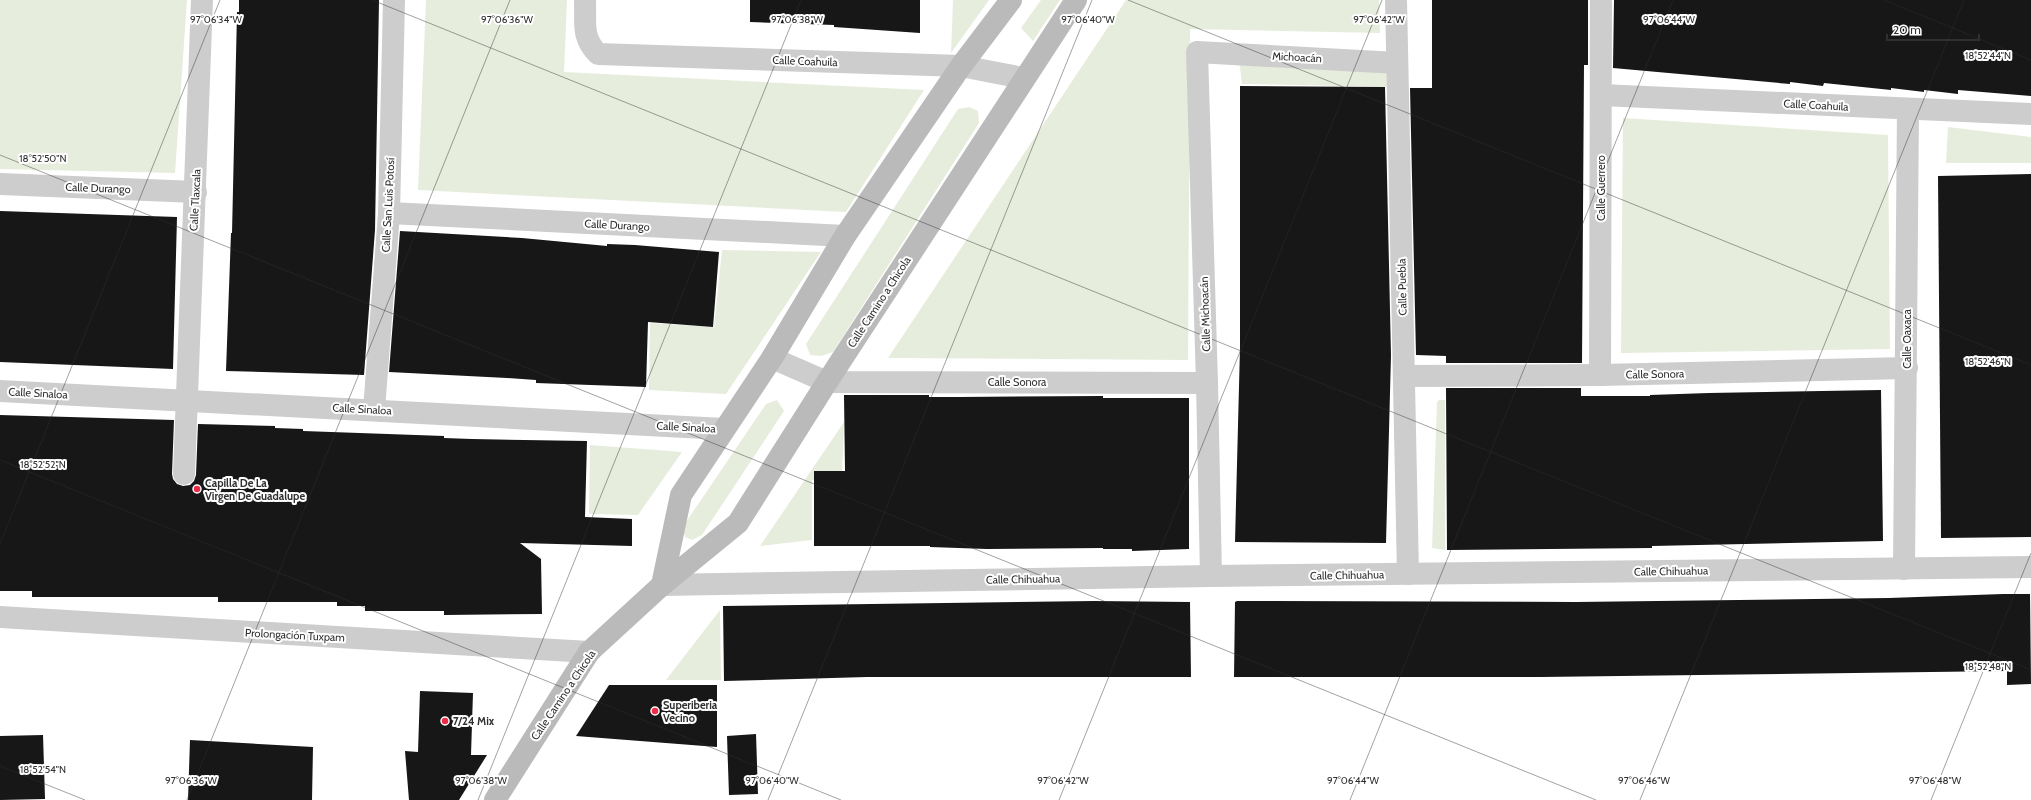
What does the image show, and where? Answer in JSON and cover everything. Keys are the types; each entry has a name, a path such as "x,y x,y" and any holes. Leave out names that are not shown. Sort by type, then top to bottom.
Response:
{"street":[{"name":"Calle Tlaxcala","path":"184,474 185,400 196,192 202,0"},
{"name":"Calle San Luis Potosí","path":"374,410 389,213 394,0"},
{"name":"Calle Coahuila","path":"585,0 586,35 589,46 598,54 961,66 1023,78"},
{"path":"662,585 681,495 772,358 845,236 961,66 1011,0"},
{"name":"Calle Camino a Chicola","path":"495,800 589,652 662,585 738,523 1023,78 1076,0"},
{"name":"Calle Puebla","path":"1396,0 1408,574"},
{"name":"Calle Guerrero","path":"1600,375 1601,0"},
{"name":"Michoacán","path":"1197,52 1398,63"},
{"name":"Calle Michoacán","path":"1197,52 1208,383 1211,576"},
{"name":"Calle Coahuila","path":"1601,95 1908,110 2031,114"},
{"name":"Calle Oaxaca","path":"1904,569 1908,110"},
{"name":"Calle Durango","path":"0,184 196,192"},
{"name":"Calle Durango","path":"389,213 845,236"},
{"path":"772,358 827,382"},
{"name":"Calle Sonora","path":"1404,376 1600,375 1906,368"},
{"name":"Calle Sonora","path":"827,382 1208,383"},
{"name":"Calle Sinaloa","path":"0,391 724,429"},
{"name":"Calle Chihuahua","path":"662,585 1211,576 1904,569 2031,566"},
{"name":"Prolongación Tuxpam","path":"0,617 589,652"}],"green space":[{"path":"0,0 187,0 175,173 0,169"},
{"path":"426,0 567,0 564,72 924,90 846,212 418,190"},
{"path":"953,0 989,0 951,53"},
{"path":"1041,0 1060,0 1033,41 1021,28"},
{"path":"1126,0 1379,0 1380,33 1190,29 1188,360 888,358"},
{"path":"1239,59 1390,69 1390,87 1242,84"},
{"path":"969,107 978,111 979,123 833,352 821,356 810,355 806,344 958,109"},
{"path":"1623,118 1888,135 1890,349 1621,353"},
{"path":"1948,127 2031,137 2031,163 1946,163"},
{"path":"722,250 821,252 726,394 649,390 650,323 714,327"},
{"path":"777,400 784,411 702,535 692,540 685,537 682,528 766,404"},
{"path":"1439,400 1445,400 1445,550 1432,548 1437,402"},
{"path":"844,422 842,478 812,480 812,540 760,546"},
{"path":"590,445 682,452 638,515 589,514"},
{"path":"720,610 721,680 666,680"}],"building":[{"path":"239,0 379,0 375,230 364,375 226,371 232,233 237,12 239,12"},
{"path":"750,0 920,0 920,33 834,27 834,25 750,22"},
{"path":"1432,0 1588,0 1588,65 1584,65 1582,363 1446,363 1446,356 1416,355 1410,88 1432,88"},
{"path":"1614,0 2031,0 2031,96 1958,90 1958,94 1891,88 1891,90 1824,83 1823,86 1790,82 1790,84 1613,68"},
{"path":"1240,86 1385,87 1391,355 1386,543 1235,542 1240,348"},
{"path":"2031,174 2031,537 1941,538 1938,176"},
{"path":"0,211 177,217 173,369 0,362"},
{"path":"400,231 522,238 607,246 607,244 635,245 719,252 713,327 648,322 646,387 536,383 536,380 389,372"},
{"path":"1446,388 1581,388 1581,396 1650,396 1709,393 1881,390 1883,541 1652,546 1652,548 1447,550"},
{"path":"844,395 929,395 929,397 1103,396 1103,398 1189,398 1189,549 1132,551 1132,549 1103,548 987,549 930,546 814,546 814,471 845,471"},
{"path":"0,415 174,420 172,474 173,479 177,484 183,486 190,485 194,481 196,475 198,424 275,426 275,428 303,429 303,431 444,436 444,438 587,441 585,517 632,519 632,546 520,543 541,559 542,614 444,615 444,611 365,611 365,606 337,606 337,602 218,602 218,597 32,597 32,591 0,591"},
{"path":"2030,594 2031,684 2007,685 2007,671 1541,677 1234,677 1235,602 1237,601 1576,602 1889,598"},
{"path":"1094,601 1190,602 1191,677 867,677 724,681 723,606"},
{"name":"Superiberia Vecino","path":"609,685 717,685 717,747 576,736"},
{"path":"420,691 473,693 471,755 487,755 459,800 409,800 405,751 418,752"},
{"path":"756,734 758,794 729,795 727,736"},
{"path":"43,735 45,799 0,800 0,736"},
{"path":"190,740 313,747 312,800 188,800"}],"place":[{"name":"Capilla De La Virgen De Guadalupe","path":"197,489"},
{"name":"Superiberia Vecino","path":"655,711"},
{"name":"7/24 Mix","path":"445,721"}]}
